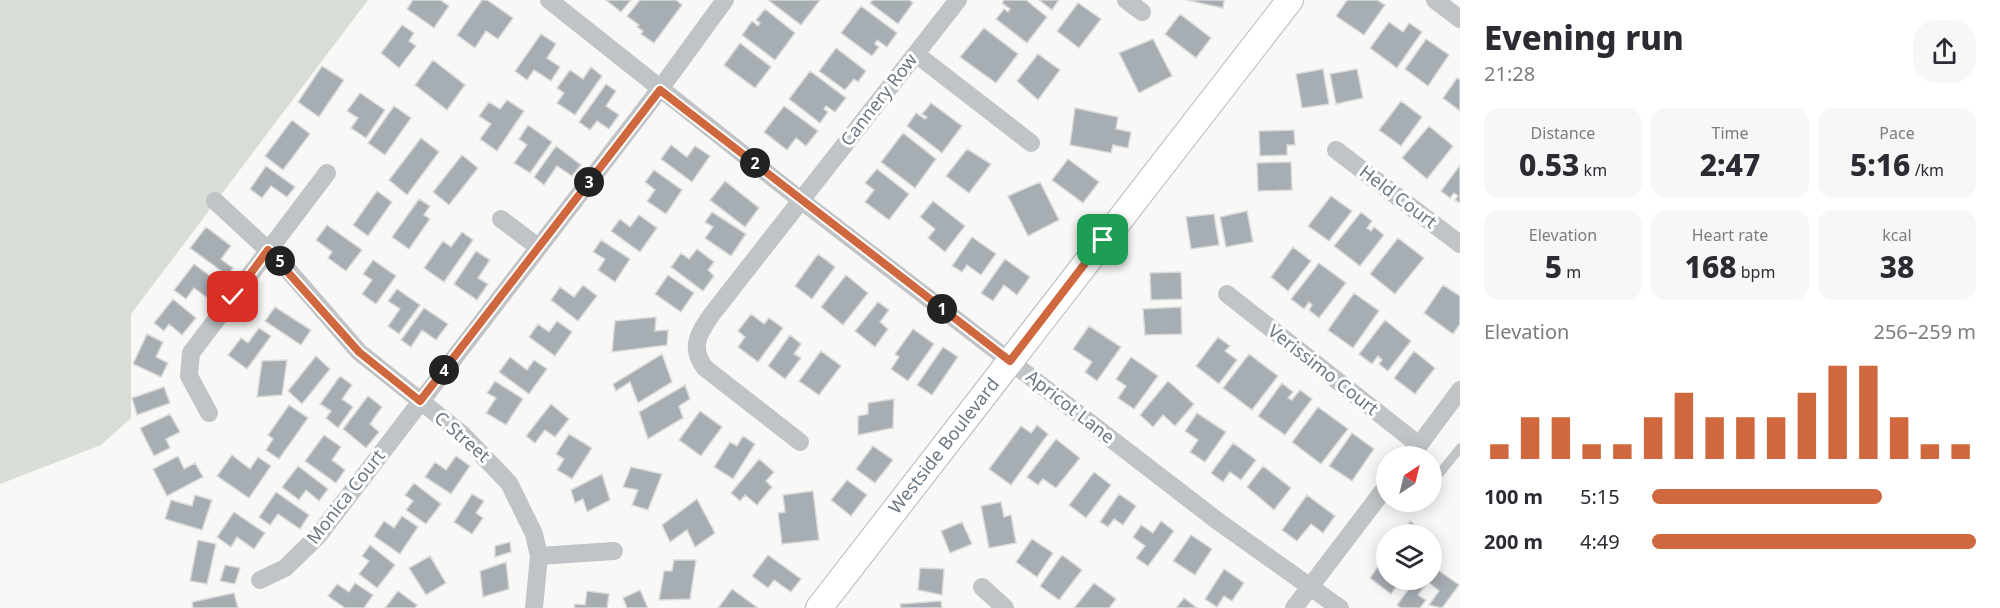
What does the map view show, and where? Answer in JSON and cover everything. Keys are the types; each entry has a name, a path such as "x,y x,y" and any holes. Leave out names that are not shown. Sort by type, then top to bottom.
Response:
{"street":[{"name":"Apricot Lane","path":"549,0 660,90 1010,361 1220,522 1340,608"},
{"name":"Monica Court","path":"260,580 285,568 311,544 660,90 725,0"},
{"name":"Cannery Row","path":"800,442 705,368 700,361 696,347 700,331 958,0"},
{"path":"1126,0 1142,12"},
{"name":"Westside Boulevard","path":"819,608 1290,0"},
{"path":"1435,0 1460,20"},
{"path":"916,54 1031,143"},
{"name":"Held Court","path":"1336,150 1460,244"},
{"path":"209,412 189,376 191,353 327,173"},
{"name":"C Street","path":"215,201 268,250 359,352 462,434 509,483 530,521 538,556 534,608"},
{"path":"501,219 538,247"},
{"name":"Verissimo Court","path":"1227,294 1409,446"},
{"path":"1419,446 1460,390"},
{"path":"1294,608 1376,500"},
{"path":"538,556 614,551"},
{"path":"982,587 1005,608"}],"lane":[{"path":"1442,470 1460,448"}],"shaded area":[{"path":"0,0 368,0 131,314 131,418 101,445 0,484"}],"building":[{"path":"413,0 440,0 449,6 434,28 407,9"},
{"path":"482,0 487,0 513,18 498,39 486,31 475,48 457,35"},
{"path":"606,0 631,0 621,12"},
{"path":"640,0 676,0 682,5 654,43 641,34 643,31 637,27 639,25 627,16"},
{"path":"768,0 820,0 801,25"},
{"path":"873,0 909,0 913,3 898,24 870,3"},
{"path":"1004,0 1026,0 1047,17 1027,43 996,19 1004,9 1008,12 1010,9 1002,3"},
{"path":"1039,0 1059,0 1052,10"},
{"path":"1186,0 1224,0 1223,8"},
{"path":"1347,0 1377,0 1385,5 1364,35 1336,16"},
{"path":"1078,3 1101,19 1079,48 1057,31"},
{"path":"861,6 897,33 887,47 877,40 875,44 879,47 872,56 841,33"},
{"path":"765,9 795,33 775,60 742,35 752,21 758,26 760,23 756,20"},
{"path":"1180,14 1211,38 1196,58 1165,34"},
{"path":"1389,22 1403,32 1409,23 1422,32 1397,68 1370,48"},
{"path":"402,25 414,33 409,41 416,46 399,68 381,53"},
{"path":"984,28 1018,54 996,83 960,57"},
{"path":"541,34 556,44 547,58 560,67 551,81 534,70 527,80 515,71"},
{"path":"1153,39 1172,76 1139,93 1119,53"},
{"path":"1426,39 1449,55 1428,86 1405,69"},
{"path":"740,43 771,67 755,88 724,65"},
{"path":"836,48 866,71 858,82 854,79 845,90 819,71"},
{"path":"1038,54 1060,70 1038,100 1017,81"},
{"path":"433,60 465,85 447,110 415,85"},
{"path":"322,66 344,80 319,117 298,102"},
{"path":"591,67 602,76 575,115 557,103 564,93 557,88 570,70 583,79"},
{"path":"1323,69 1329,104 1302,108 1296,74"},
{"path":"1357,69 1363,98 1336,104 1330,74"},
{"path":"810,71 846,98 835,112 826,106 824,109 828,112 820,123 789,99"},
{"path":"1457,78 1460,80 1460,111 1443,98"},
{"path":"606,84 616,91 606,106 619,115 609,129 597,121 590,130 579,122"},
{"path":"360,93 385,110 366,138 351,128 358,118 347,111"},
{"path":"507,100 524,111 497,151 480,139 491,124 479,116 489,102 500,109"},
{"path":"1401,101 1422,117 1401,146 1379,130"},
{"path":"931,103 962,126 942,153 907,126 916,113 925,119 927,117 922,114"},
{"path":"394,106 411,118 385,155 368,143"},
{"path":"784,106 818,131 806,146 796,138 787,150 764,132"},
{"path":"1075,108 1118,117 1116,129 1131,132 1128,148 1113,145 1111,153 1070,145"},
{"path":"292,120 310,134 283,170 265,156"},
{"path":"528,125 552,142 530,173 514,163 527,145 519,139"},
{"path":"1429,126 1453,146 1427,179 1402,158"},
{"path":"1294,130 1295,145 1287,145 1287,155 1260,156 1259,131"},
{"path":"903,133 936,159 915,188 881,162"},
{"path":"421,138 439,152 407,195 389,180"},
{"path":"671,145 687,157 695,146 710,156 692,182 661,159"},
{"path":"556,146 581,165 572,176 557,166 544,185 534,177"},
{"path":"967,149 991,164 969,193 946,176"},
{"path":"462,155 478,168 449,205 433,192"},
{"path":"1068,159 1099,182 1083,203 1052,180"},
{"path":"1291,162 1292,190 1258,191 1257,163"},
{"path":"1460,165 1460,203 1455,200 1458,196 1454,193 1450,198 1441,191"},
{"path":"266,166 295,187 287,197 271,186 262,198 250,189"},
{"path":"877,169 909,194 889,220 865,202 874,190 865,183"},
{"path":"654,170 682,190 666,214 647,201 655,190 645,182"},
{"path":"725,181 759,208 745,227 710,200"},
{"path":"1040,182 1059,220 1028,236 1008,196"},
{"path":"377,191 392,202 368,236 353,225"},
{"path":"1331,196 1352,211 1329,241 1308,226"},
{"path":"419,199 430,206 424,215 430,219 409,249 392,237"},
{"path":"933,201 965,226 945,252 928,238 935,229 920,217"},
{"path":"1247,211 1253,242 1226,247 1220,217"},
{"path":"712,212 746,234 731,256 705,238 713,227 705,222"},
{"path":"1361,212 1372,221 1367,228 1371,231 1374,227 1384,235 1360,266 1334,246"},
{"path":"1214,214 1219,245 1191,249 1186,217"},
{"path":"639,215 657,228 640,252 611,231 620,219 630,227"},
{"path":"327,225 362,250 346,271 328,258 332,252 316,240"},
{"path":"206,227 231,246 221,259 233,268 228,276 190,248"},
{"path":"462,232 473,240 444,282 424,268 443,241 451,247"},
{"path":"972,237 996,254 981,275 967,265 962,272 952,266"},
{"path":"1398,238 1424,258 1395,294 1370,274"},
{"path":"601,240 630,259 615,282 598,270 605,259 593,252"},
{"path":"1293,247 1311,261 1288,291 1271,277"},
{"path":"697,249 714,262 708,270 714,276 703,291 671,267 681,253 689,259"},
{"path":"476,251 490,260 478,278 488,284 477,300 454,284"},
{"path":"818,254 835,267 812,299 795,286"},
{"path":"1005,259 1030,277 1017,295 1004,285 993,301 981,293"},
{"path":"373,260 396,276 376,304 362,294 372,280 363,274"},
{"path":"1319,263 1346,283 1319,318 1309,310 1312,305 1309,302 1304,309 1291,299"},
{"path":"194,264 221,284 209,299 194,288 186,299 174,290"},
{"path":"1181,272 1182,299 1151,300 1150,273"},
{"path":"668,275 694,293 681,312 655,294"},
{"path":"846,275 868,293 843,325 821,307"},
{"path":"583,285 597,296 578,321 551,300 560,287 574,297"},
{"path":"1443,285 1460,296 1460,324 1453,334 1424,313"},
{"path":"397,289 420,305 399,334 388,326 400,309 388,301"},
{"path":"1354,293 1379,311 1353,348 1328,330"},
{"path":"173,299 196,318 182,335 169,324 164,331 154,323"},
{"path":"878,302 889,310 880,322 888,329 875,347 855,331"},
{"path":"275,307 311,330 301,345 265,321"},
{"path":"1181,307 1182,334 1145,335 1143,309"},
{"path":"424,308 448,324 436,340 422,330 411,347 401,340"},
{"path":"751,314 764,324 769,318 783,328 758,362 738,347 745,337 738,331"},
{"path":"656,317 655,331 668,330 667,345 612,352 615,321"},
{"path":"1385,320 1411,341 1388,371 1379,364 1382,360 1378,356 1372,364 1359,354"},
{"path":"557,321 572,332 555,356 529,337 538,324 549,332"},
{"path":"1089,326 1121,347 1097,381 1085,372 1092,362 1073,349"},
{"path":"259,328 271,336 247,369 228,355 241,338 248,343"},
{"path":"913,329 934,344 908,381 891,369 899,357 895,354"},
{"path":"147,334 163,342 156,357 168,363 161,377 133,364"},
{"path":"790,335 801,344 794,354 801,358 785,379 768,366"},
{"path":"1218,337 1230,346 1225,351 1237,360 1219,384 1196,366"},
{"path":"943,347 958,357 932,395 917,385"},
{"path":"821,351 841,366 819,395 799,381"},
{"path":"1414,351 1435,368 1415,394 1394,378"},
{"path":"662,354 672,382 638,403 630,382 616,391 613,384"},
{"path":"1249,354 1278,376 1252,410 1223,388"},
{"path":"316,356 330,369 302,404 288,391"},
{"path":"510,357 527,370 534,360 547,369 529,394 499,372"},
{"path":"1131,357 1158,376 1134,409 1118,398 1126,386 1116,379"},
{"path":"287,360 282,395 257,397 262,361"},
{"path":"340,376 352,385 342,399 353,407 338,428 326,418 331,411 320,404"},
{"path":"495,381 523,399 506,425 486,413 496,398 487,393"},
{"path":"1168,381 1194,404 1175,426 1163,415 1153,427 1140,415"},
{"path":"1282,383 1293,392 1288,398 1292,400 1300,390 1312,399 1285,435 1258,416"},
{"path":"685,385 690,399 679,406 683,418 648,439 639,412"},
{"path":"164,387 170,403 137,415 132,398"},
{"path":"368,396 382,407 370,424 379,432 366,448 343,429"},
{"path":"894,399 893,428 858,435 858,416 868,414 868,403"},
{"path":"551,404 569,419 555,437 545,430 535,443 526,436"},
{"path":"289,405 308,418 279,459 266,450 273,439 268,435"},
{"path":"1318,407 1348,429 1321,464 1292,442"},
{"path":"700,411 722,427 701,456 679,440"},
{"path":"1197,413 1226,432 1205,462 1190,452 1198,440 1185,431"},
{"path":"170,414 180,432 166,439 170,448 154,456 140,428"},
{"path":"1037,425 1048,434 1011,485 989,469 1021,426 1031,433"},
{"path":"1352,433 1374,449 1352,481 1329,466"},
{"path":"569,434 592,448 572,479 557,470 564,459 556,454"},
{"path":"324,435 341,447 332,460 345,470 336,483 305,461"},
{"path":"743,436 755,444 733,479 714,467 730,442 737,446"},
{"path":"1056,439 1080,458 1056,488 1043,479 1038,485 1027,477"},
{"path":"1233,443 1256,460 1241,480 1230,472 1223,482 1211,473"},
{"path":"873,446 893,460 875,483 856,469"},
{"path":"232,455 250,469 258,457 271,466 249,498 217,476"},
{"path":"178,456 184,469 195,463 203,477 167,496 153,469"},
{"path":"456,456 470,466 451,494 425,477 435,462 446,470"},
{"path":"759,459 774,472 766,481 772,487 757,505 745,495 740,501 731,493"},
{"path":"298,466 328,489 319,501 306,490 299,500 282,487"},
{"path":"1263,466 1291,488 1274,510 1247,487"},
{"path":"631,467 662,474 648,510 632,505 638,490 623,487"},
{"path":"1094,472 1111,485 1086,518 1069,505"},
{"path":"602,474 610,500 587,512 583,499 575,503 571,490"},
{"path":"847,480 867,495 851,516 831,500"},
{"path":"414,483 441,504 426,524 406,510 413,501 405,495"},
{"path":"813,491 819,540 782,544 778,513 785,512 783,495"},
{"path":"276,492 309,515 300,529 278,514 270,525 259,517"},
{"path":"472,494 484,501 476,513 483,518 472,534 454,522"},
{"path":"1119,494 1136,506 1123,525 1114,519 1108,527 1100,522"},
{"path":"195,495 212,500 202,530 165,519 171,500 192,506"},
{"path":"1307,495 1335,516 1323,533 1311,524 1297,541 1282,530"},
{"path":"697,499 715,533 695,547 687,530 670,542 662,525"},
{"path":"1001,502 1004,517 1011,515 1016,543 989,548 981,506"},
{"path":"234,512 265,533 254,549 237,537 231,547 217,537"},
{"path":"402,516 418,527 400,554 374,536 384,521 394,528"},
{"path":"1161,521 1174,531 1148,566 1136,558 1145,546 1133,537 1141,525 1153,533"},
{"path":"962,522 972,544 950,553 941,531"},
{"path":"1191,535 1212,549 1195,575 1173,561"},
{"path":"1032,539 1053,553 1037,577 1016,562"},
{"path":"198,540 216,544 207,584 190,581"},
{"path":"510,542 511,552 495,557 495,546"},
{"path":"370,545 395,565 377,588 359,574 369,561 362,556"},
{"path":"768,555 801,579 791,592 774,580 768,588 752,576"},
{"path":"1062,555 1082,570 1059,600 1040,586"},
{"path":"430,556 446,583 426,595 409,568"},
{"path":"674,560 696,560 690,599 659,600 664,571 672,571"},
{"path":"506,562 509,589 483,597 480,571"},
{"path":"225,565 240,568 235,584 220,581"},
{"path":"920,568 944,569 942,595 918,590"},
{"path":"1224,569 1244,583 1232,601 1224,596 1217,607 1205,599"},
{"path":"1376,569 1376,583 1370,578"},
{"path":"1442,573 1459,585 1442,608 1429,605 1442,590"},
{"path":"355,583 373,595 364,608 345,608 328,596 337,584 349,592"},
{"path":"1094,583 1116,599 1109,608 1074,608"},
{"path":"732,589 758,608 718,608"},
{"path":"640,590 648,608 627,608 623,598"},
{"path":"1408,590 1422,590 1418,595 1426,600 1420,608 1401,608 1397,605"},
{"path":"398,591 417,605 415,608 385,608"},
{"path":"587,591 609,594 607,608 574,608 575,604 585,605"},
{"path":"234,593 238,608 193,608 192,602"},
{"path":"1184,598 1197,608 1176,608"},
{"path":"941,601 942,608 901,608 900,604"}],"route":[{"path":"233,297 268,250 307,290 359,352 420,401 660,90 1010,361 1103,240"}]}
